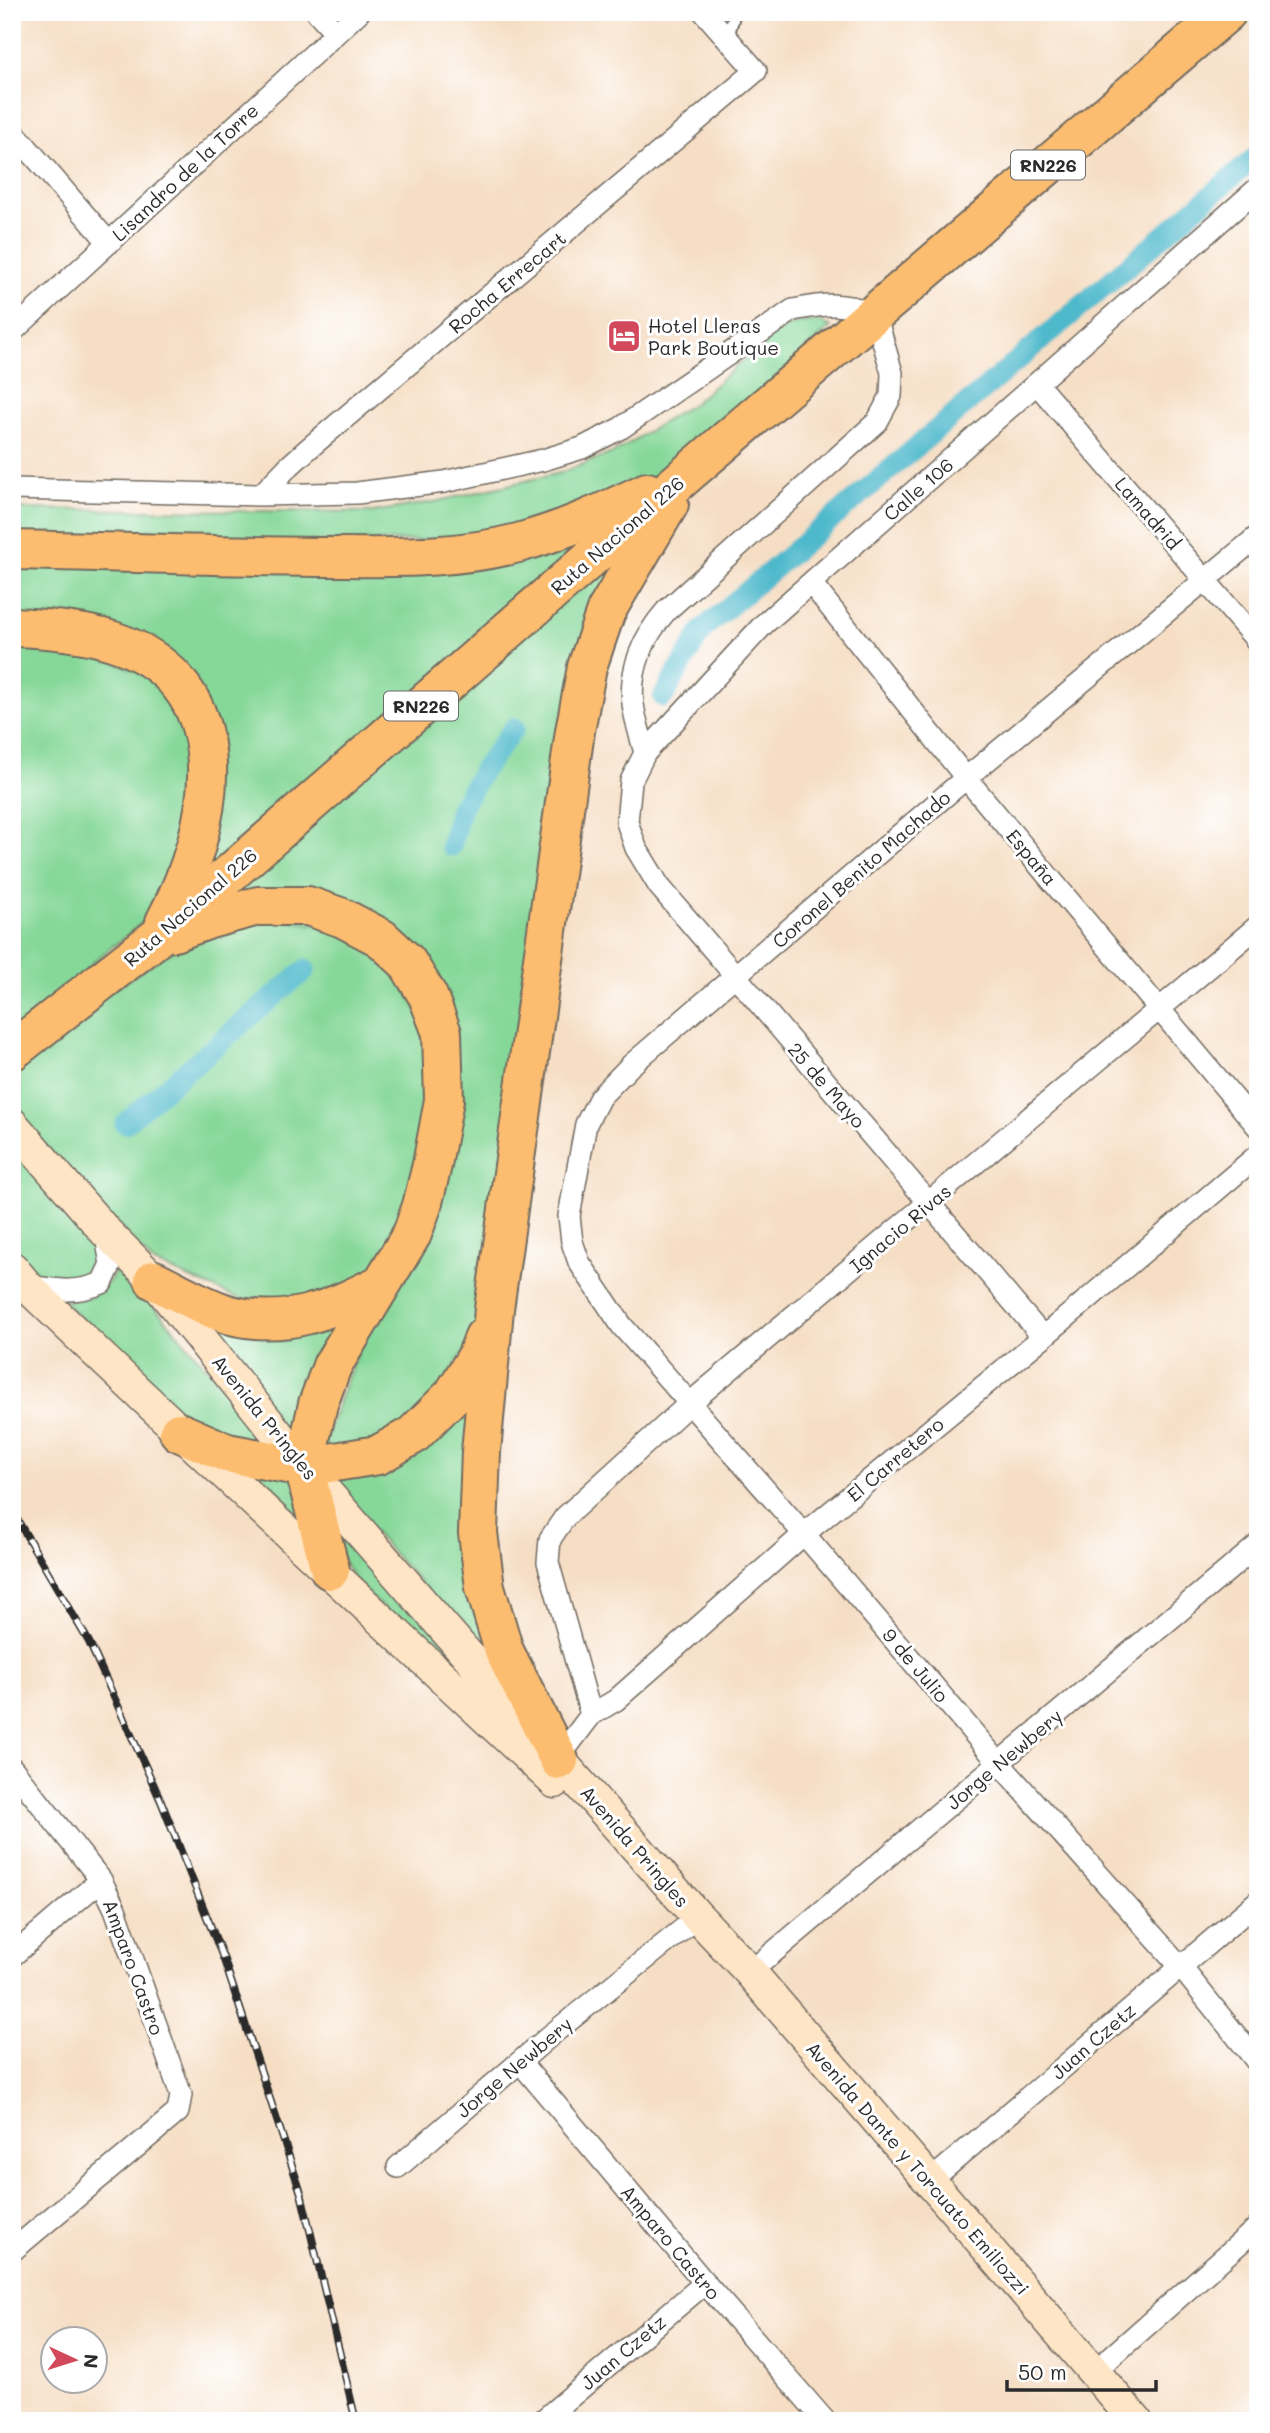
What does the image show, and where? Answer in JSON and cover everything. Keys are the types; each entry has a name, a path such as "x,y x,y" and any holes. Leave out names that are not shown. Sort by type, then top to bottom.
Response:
{"highway":[{"name":"Ruta Nacional 226","path":"12,1051 156,939 687,474 1224,14"},
{"path":"12,550 304,557 454,554 518,543 591,518 687,474"},
{"path":"552,1766 505,1651 485,1587 478,1533 481,1452 494,1309 575,731 587,667 606,611 687,474"},
{"path":"12,627 50,628 113,641 146,656 186,693 201,722 207,750 206,808 184,887 156,939"},
{"path":"156,939 210,919 258,906 308,906 343,918 381,938 407,962 428,996 442,1033 443,1100 422,1206 412,1234 332,1366 318,1404 304,1467 330,1570"},
{"path":"154,1280 226,1313 261,1320 297,1319 338,1306 381,1284"},
{"path":"179,1432 227,1453 304,1467 378,1455 413,1436 453,1395 476,1357 494,1309"}],"main road":[{"name":"Avenida Pringles","path":"12,1124 105,1231 154,1280 304,1467 552,1766 698,1917"},
{"name":"Avenida Pringles","path":"17,1278 330,1570 552,1766"},
{"name":"Avenida Dante y Torcuato Emiliozzi","path":"698,1917 750,1972 1136,2421"}],"street":[{"path":"317,12 336,33"},
{"name":"Lisandro de la Torre","path":"12,332 359,12"},
{"path":"704,12 728,38"},
{"name":"Rocha Errecart","path":"261,495 308,449 756,71 728,38"},
{"path":"12,130 109,243"},
{"name":"Calle 106","path":"627,822 631,781 645,753 764,624 1258,188"},
{"path":"12,489 261,495 397,489 444,482 543,460 582,448 621,428 793,310 825,303 849,305 875,313 892,373 891,396 877,422 654,624 641,648 634,673 633,703 645,753"},
{"name":"Lamadrid","path":"1037,384 1258,642"},
{"name":"Coronel Benito Machado","path":"579,1262 572,1242 569,1216 586,1124 600,1097 632,1065 966,778 1258,536"},
{"name":"España","path":"811,583 966,778 1258,1127"},
{"name":"25 de Mayo","path":"627,822 636,848 659,886 1043,1337"},
{"name":"Ignacio Rivas","path":"591,1715 548,1562 550,1539 565,1517 690,1404 1258,926"},
{"name":"El Carretero","path":"552,1766 591,1715 616,1700 804,1534 1258,1155"},
{"path":"17,1278 64,1291 84,1290 102,1283 111,1264 105,1231"},
{"name":"9 de Julio","path":"579,1262 622,1326 999,1763 1180,1966 1258,2063"},
{"name":"Jorge Newbery","path":"750,1972 1258,1545"},
{"name":"Amparo Castro","path":"12,1768 101,1880 115,1909 181,2095 178,2112 12,2251"},
{"path":"12,1955 101,1880"},
{"name":"Juan Czetz","path":"930,2182 1258,1901"},
{"name":"Jorge Newbery","path":"398,2167 520,2062 698,1917"},
{"name":"Amparo Castro","path":"520,2062 705,2283 825,2421"},
{"path":"1094,2372 1258,2227"},
{"name":"Juan Czetz","path":"542,2421 705,2283"}],"lane":[{"path":"728,38 735,12"}],"green space":[{"path":"818,321 831,327 697,453 602,504 503,540 12,544 12,509 373,512 434,502 560,473 615,452 694,403 778,330 799,322"},
{"path":"626,510 191,894 196,697 12,617 12,558 312,565"},
{"path":"649,519 606,588 483,1324 412,1429 318,1458 453,1092 394,935 202,910"},
{"path":"12,639 91,645 154,675 201,764 172,899 92,963 113,990 215,927 312,914 382,947 436,1044 424,1166 376,1275 275,1314 152,1262 12,1110"},
{"path":"12,1141 99,1242 100,1269 87,1282 44,1277 29,1267 12,1249"},
{"path":"119,1266 283,1456 184,1420 63,1301 85,1298 97,1293"},
{"path":"178,1300 357,1307 300,1450"},
{"path":"482,1360 471,1491 513,1685 319,1472 379,1464"},
{"path":"218,1457 298,1474 316,1550"},
{"path":"322,1502 544,1753 359,1586 330,1540"}],"waterway":[{"path":"663,697 703,629 1258,155"},
{"path":"451,846 460,809 483,770 514,728"},
{"path":"125,1123 305,970"}],"railway":[{"path":"12,1511 89,1642 161,1801 224,1960 301,2193 356,2421"}],"place":[{"name":"Hotel Lleras Park Boutique","path":"624,336"}]}
